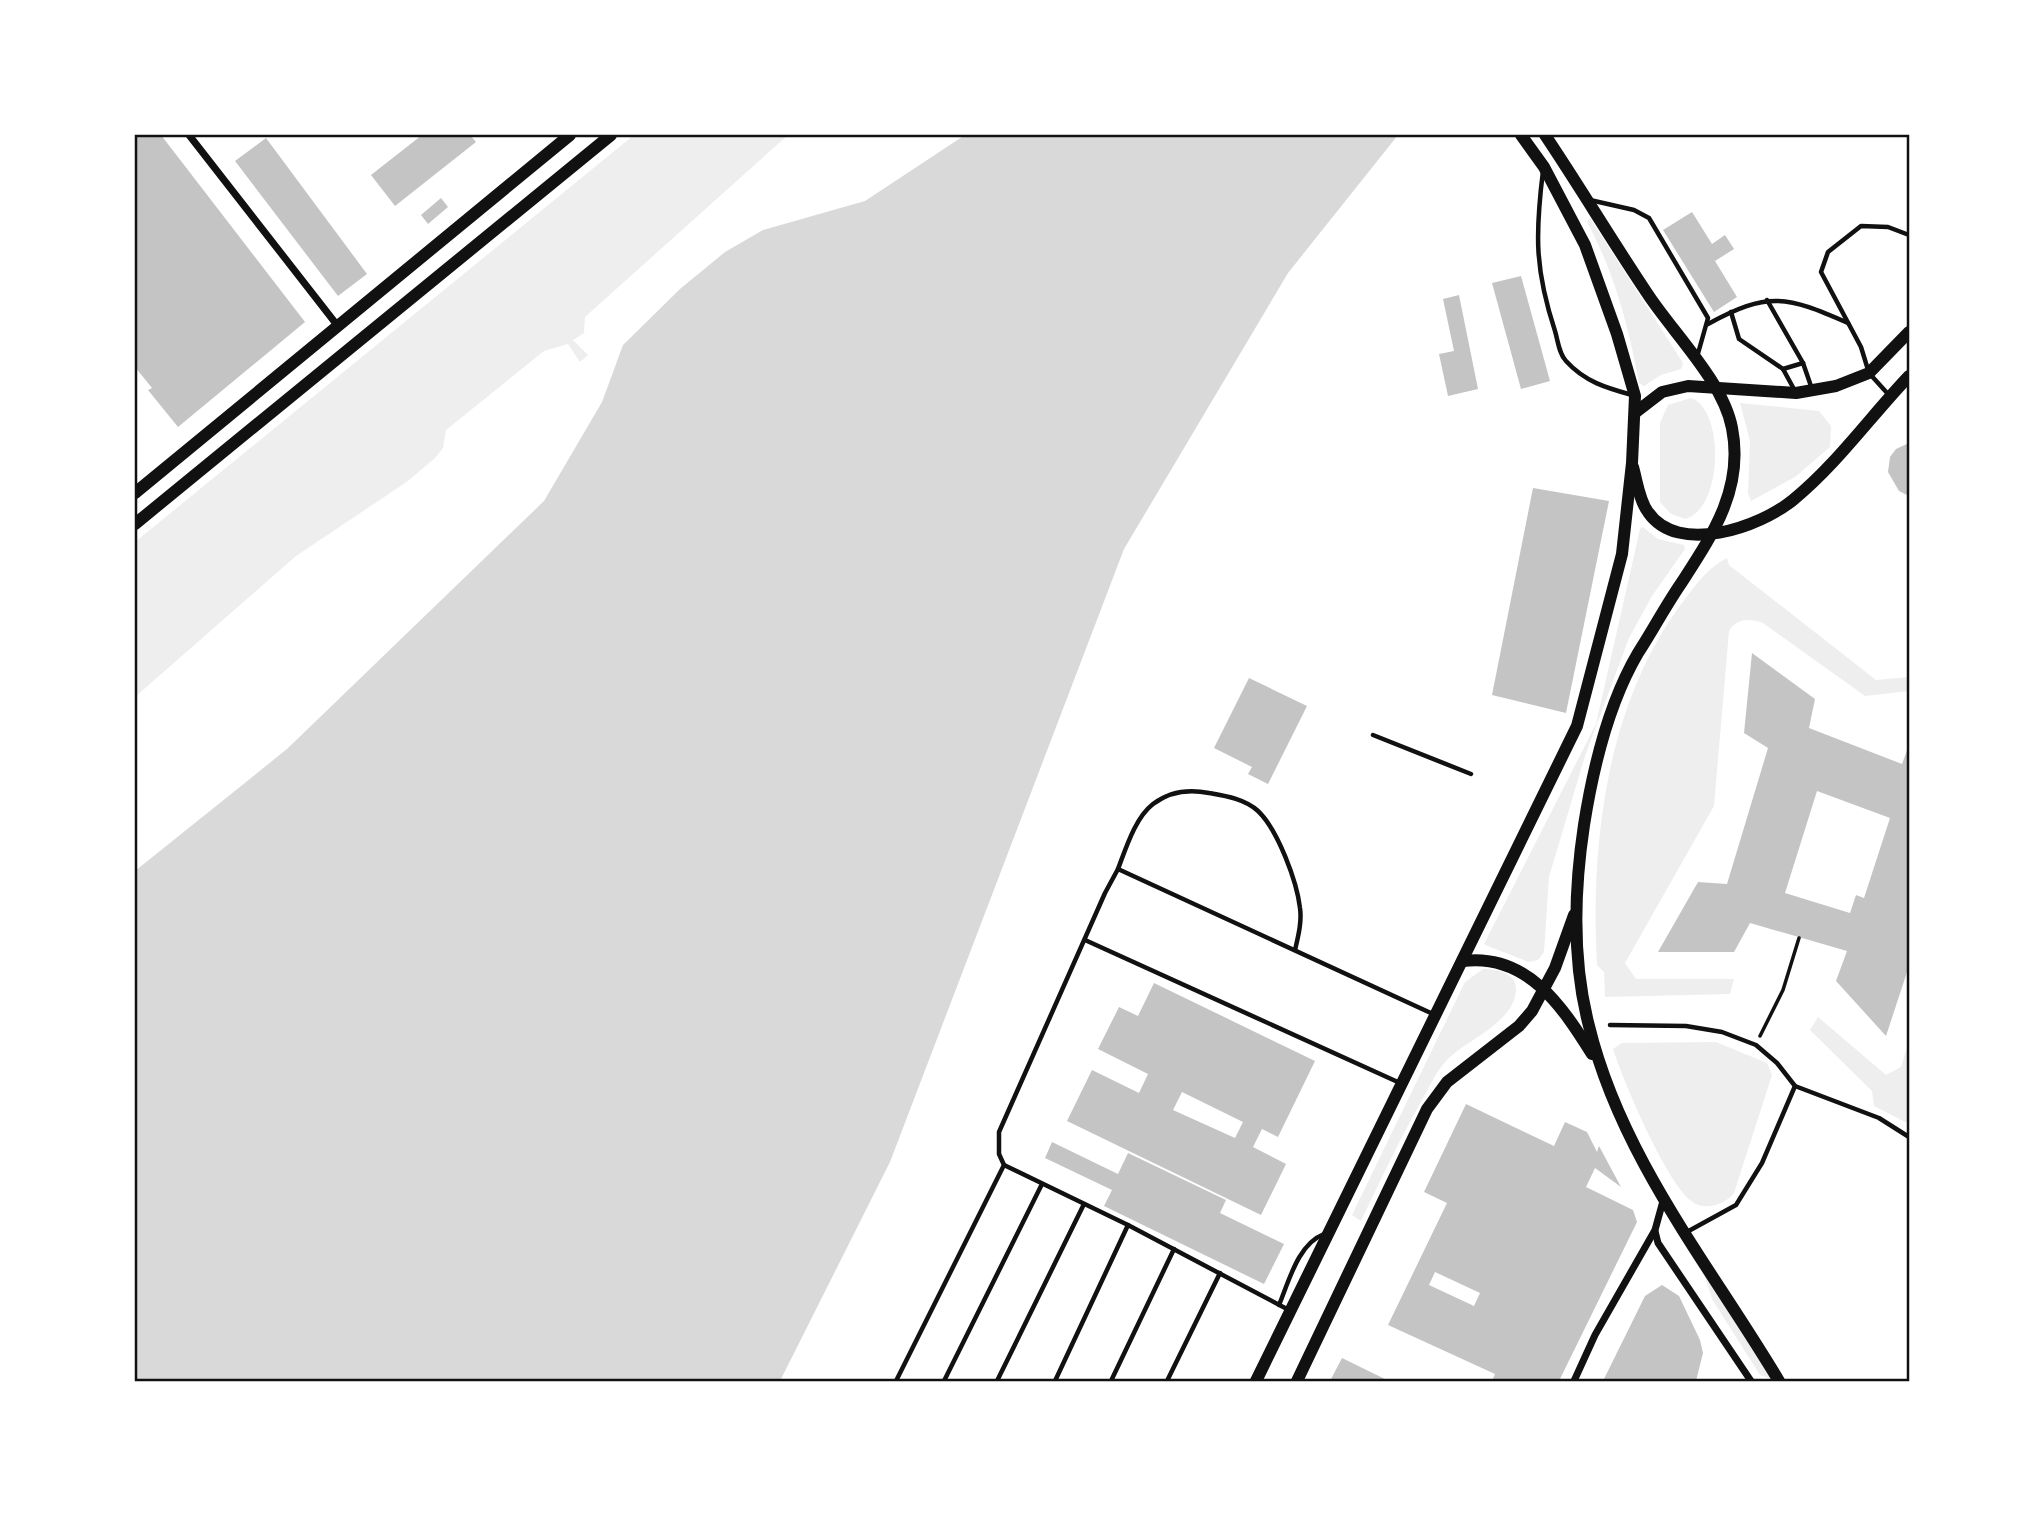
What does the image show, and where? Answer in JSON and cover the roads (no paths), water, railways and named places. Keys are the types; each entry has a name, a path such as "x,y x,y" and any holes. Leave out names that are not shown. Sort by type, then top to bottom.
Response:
{"main road":[{"path":"135,493 570,135"},
{"path":"135,524 611,135"},
{"path":"1256,1381 1577,726 1622,554 1636,412 1634,396 1617,334 1585,246 1544,167 1521,135"},
{"path":"1545,135 1590,200 1647,293 1717,389 1732,425 1735,456 1730,494 1714,533 1633,662 1607,724 1588,797 1578,861 1576,912 1588,1024 1602,1070 1663,1197 1779,1381"},
{"path":"1636,412 1662,392 1688,386 1796,393 1813,391 1869,373 1909,332"},
{"path":"1632,463 1648,512 1663,527 1677,533 1714,533 1752,523 1791,502 1827,469 1909,376"},
{"path":"1297,1381 1427,1109 1447,1082 1519,1026 1546,988 1576,912"},
{"path":"1463,961 1480,958 1499,962 1517,969 1546,988 1602,1070"}],"street":[{"path":"189,135 337,325"},
{"path":"1574,1381 1595,1335 1655,1230 1663,1197"},
{"path":"1655,1230 1658,1243 1744,1378 1751,1381"}],"lane":[{"path":"1544,167 1536,247 1542,293 1563,359 1581,376 1601,387 1634,396"},
{"path":"1590,200 1634,210 1649,218 1703,307 1708,324 1695,361"},
{"path":"1890,396 1869,373 1849,324 1823,280 1823,260 1828,252 1861,226 1888,228 1909,235"},
{"path":"1708,324 1766,299 1790,302 1849,324"},
{"path":"1766,299 1803,363 1813,391"},
{"path":"1731,312 1739,339 1783,369 1796,393"},
{"path":"1783,369 1803,363"},
{"path":"1373,735 1471,774"},
{"path":"1291,1312 1128,1225 1004,1165 999,1154 999,1132 1142,817 1152,805 1170,794 1193,790 1244,802 1259,812 1277,836 1301,909 1294,950"},
{"path":"1118,869 1434,1014"},
{"path":"1085,940 1401,1083"},
{"path":"1610,1025 1686,1026 1722,1032 1756,1045 1777,1063 1795,1086 1879,1118 1909,1137"},
{"path":"1685,1234 1736,1205 1762,1163 1795,1086"},
{"path":"897,1381 1004,1165"},
{"path":"944,1381 1042,1184"},
{"path":"997,1381 1084,1203"},
{"path":"1055,1381 1128,1225"},
{"path":"1279,1304 1300,1256 1312,1241 1331,1232"},
{"path":"1111,1381 1174,1249"},
{"path":"1167,1381 1220,1273"}]}
